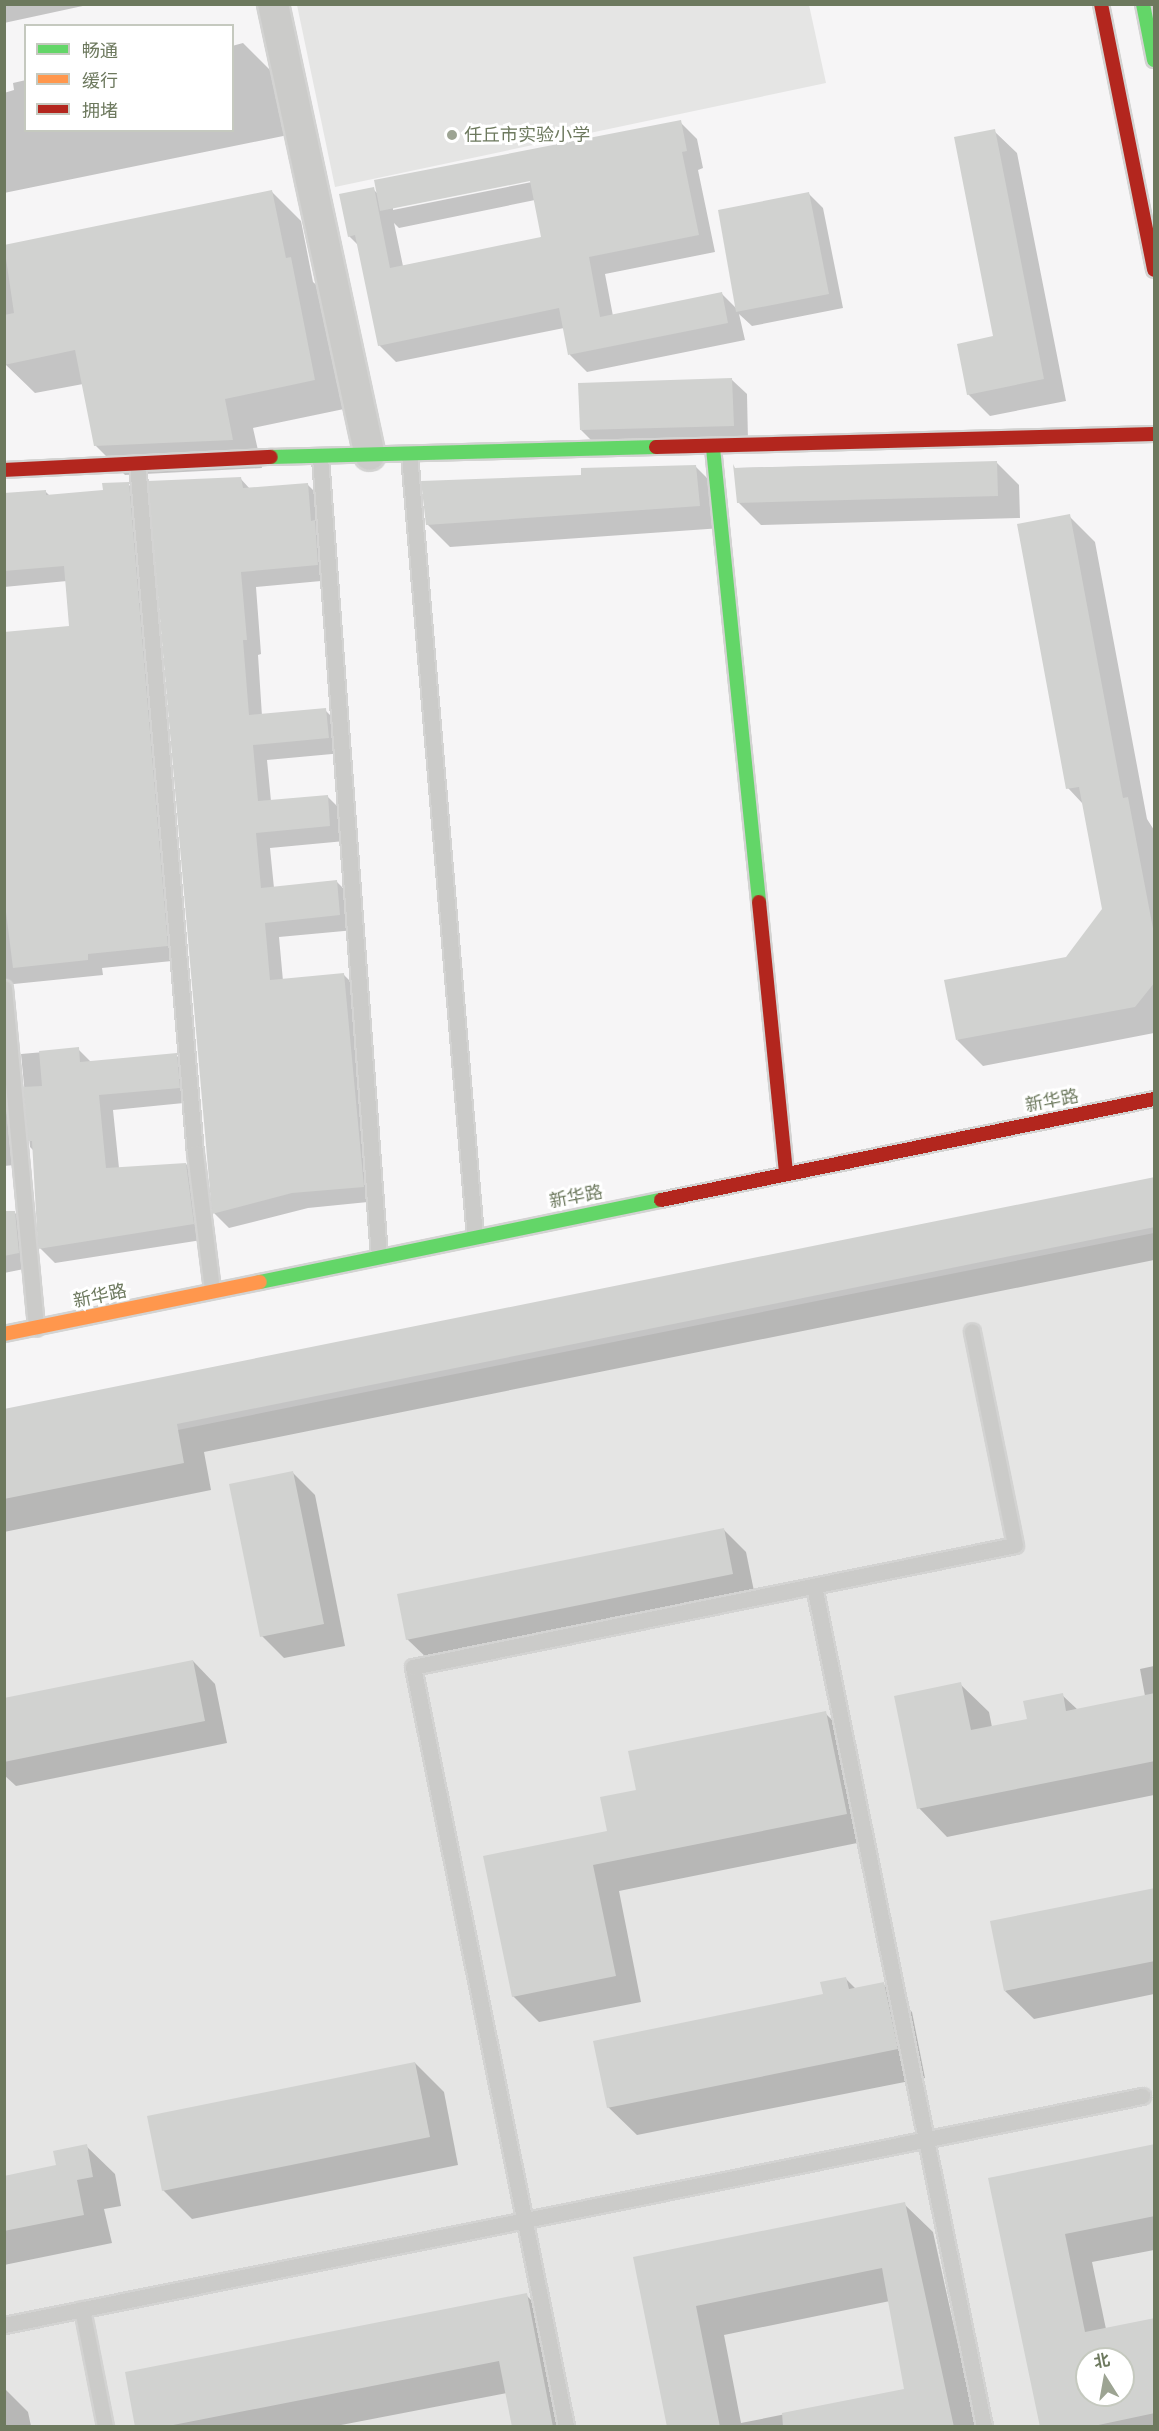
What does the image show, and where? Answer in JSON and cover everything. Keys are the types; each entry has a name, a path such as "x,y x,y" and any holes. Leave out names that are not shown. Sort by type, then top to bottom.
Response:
{"street":[{"path":"273,4 370,455"},
{"path":"1101,4 1155,270"},
{"path":"1143,4 1155,60"},
{"path":"4,470 320,456 713,448 1155,434"},
{"path":"713,448 786,1173"},
{"name":"新华路","path":"4,1334 1155,1099"}],"lane":[{"path":"409,454 475,1236"},
{"path":"320,456 379,1256"},
{"path":"137,463 195,1153 212,1290"},
{"path":"4,988 36,1327"},
{"path":"566,2427 413,1667 1015,1545 972,1331"},
{"path":"814,1586 984,2427"},
{"path":"4,2325 1142,2096"},
{"path":"82,2309 105,2427"}],"shaded area":[{"name":"任丘市实验小学","path":"297,5 809,5 826,83 335,187"},
{"path":"1154,1233 1154,2426 5,2426 4,1465"}],"building":[{"path":"681,120 687,151 682,152 699,235 589,257 600,317 722,292 728,323 568,355 559,308 378,346 355,235 348,237 339,194 374,187 390,268 541,237 530,181 380,211 374,180"},
{"path":"995,129 1044,379 967,395 957,344 993,336 954,137"},
{"path":"272,190 286,258 291,257 315,380 225,399 233,440 94,446 75,350 4,365 4,315 14,313 4,245"},
{"path":"809,192 829,294 736,312 718,210"},
{"path":"732,378 734,426 580,430 578,383"},
{"path":"997,461 998,496 737,503 733,464 735,468"},
{"path":"696,465 700,506 426,525 421,481 581,475 581,468"},
{"path":"241,477 243,488 308,483 311,521 315,520 318,565 241,572 247,640 243,640 249,715 326,708 329,738 253,745 258,801 328,795 330,826 256,833 261,888 337,880 340,915 265,923 270,980 344,973 364,1187 292,1193 212,1214 148,481"},
{"path":"129,482 168,946 88,954 88,960 13,968 4,896 4,632 69,626 64,566 4,571 4,493 46,490 46,495 103,490 102,483"},
{"path":"1070,514 1123,798 1128,797 1155,939 1155,982 1135,1007 956,1040 944,980 1066,957 1102,909 1079,787 1066,789 1017,524"},
{"path":"79,1047 80,1062 177,1053 180,1088 99,1095 106,1168 186,1163 194,1224 38,1249 32,1141 28,1141 23,1087 42,1086 39,1051"},
{"path":"1155,1177 1155,1227 177,1424 184,1463 4,1499 4,1409"},
{"path":"4,1211 15,1211 19,1253 4,1256"},
{"path":"293,1471 324,1624 260,1637 229,1484"},
{"path":"724,1528 733,1574 406,1640 397,1594"},
{"path":"193,1660 205,1721 4,1762 4,1698"},
{"path":"961,1682 971,1730 1027,1719 1023,1701 1063,1693 1066,1711 1155,1693 1155,1761 917,1809 894,1696"},
{"path":"826,1711 847,1814 593,1865 616,1976 512,1997 483,1856 607,1831 600,1797 636,1790 628,1751"},
{"path":"1155,1888 1155,1961 1004,1991 990,1921"},
{"path":"846,1977 849,1989 884,1982 898,2049 607,2108 593,2041 823,1994 820,1982"},
{"path":"415,2062 430,2137 162,2191 147,2116"},
{"path":"87,2144 93,2177 77,2180 84,2215 4,2231 4,2176 56,2165 53,2151"},
{"path":"1155,2144 1155,2216 1065,2234 1085,2332 1155,2318 1155,2413 1089,2427 1040,2427 988,2178"},
{"path":"905,2202 954,2427 783,2427 782,2413 904,2389 882,2268 696,2306 720,2427 667,2427 633,2257"},
{"path":"527,2293 553,2427 512,2427 499,2361 163,2427 135,2427 125,2372"}],"traffic: fast":[{"path":"1143,4 1154,60"},
{"path":"271,457 656,447"},
{"path":"713,448 759,902"},
{"path":"260,1282 661,1200"}],"traffic: slow":[{"path":"4,1334 260,1282"}],"traffic: jam":[{"path":"1101,4 1154,270"},
{"path":"656,447 1154,434"},
{"path":"4,470 271,457"},
{"path":"759,902 786,1173"},
{"path":"661,1200 1154,1099"}],"place":[{"name":"任丘市实验小学","path":"452,135"}]}
